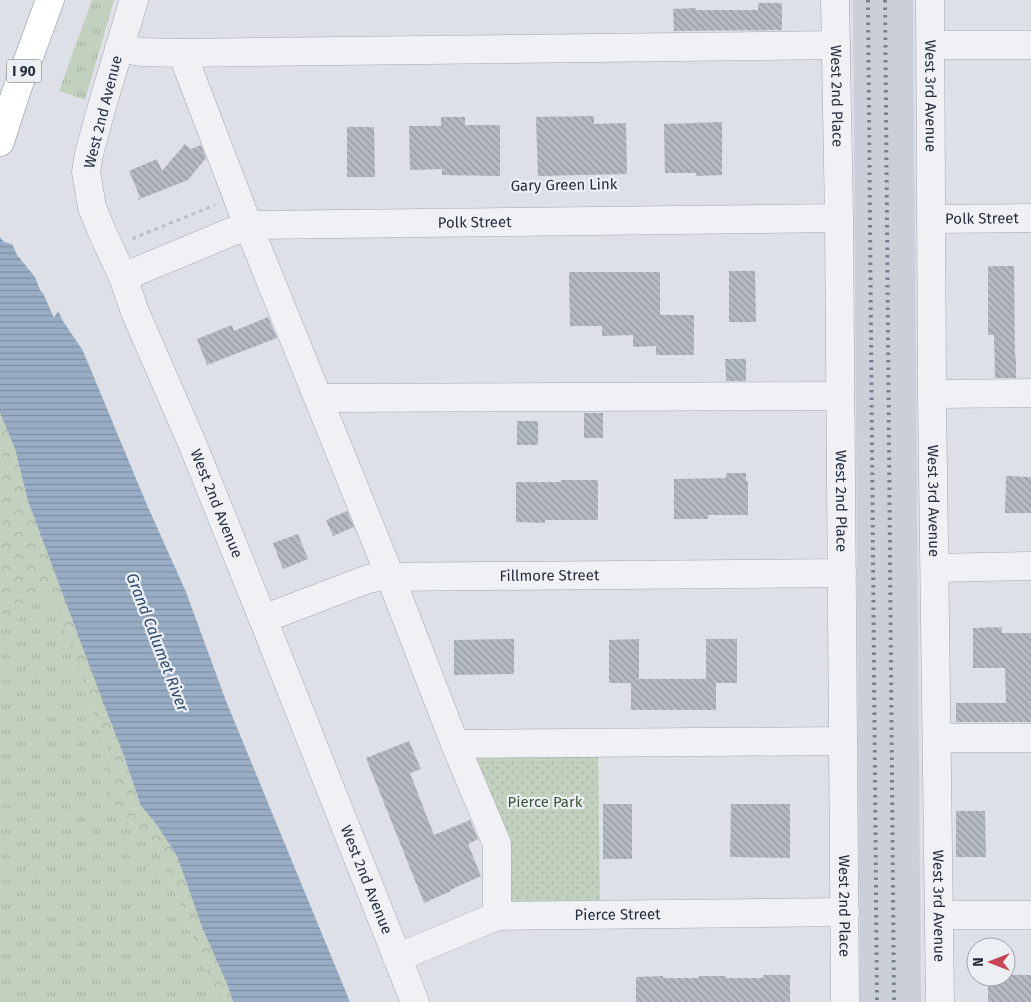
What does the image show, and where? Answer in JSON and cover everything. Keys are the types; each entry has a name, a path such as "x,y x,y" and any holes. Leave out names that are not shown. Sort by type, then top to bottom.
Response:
{"highway":[{"name":"I 90","path":"0,142 50,0"}],"street":[{"name":"West 2nd Avenue","path":"134,0 89,154 86,172 92,207 196,452 415,1002"},
{"name":"West 2nd Place","path":"835,0 839,218 845,1002"},
{"name":"West 3rd Avenue","path":"930,0 932,394 940,1002"},
{"path":"119,48 141,52 182,53 836,45"},
{"path":"931,45 1031,45"},
{"path":"182,53 248,225 390,576 455,744 497,844 497,916"},
{"name":"Polk Street","path":"123,277 248,225 839,218"},
{"name":"Polk Street","path":"932,219 1031,218"},
{"path":"932,394 1031,392"},
{"path":"319,398 840,396"},
{"path":"935,568 1031,566"},
{"name":"Fillmore Street","path":"263,619 368,579 390,576 842,573"},
{"path":"937,738 1031,738"},
{"path":"455,744 844,741"},
{"name":"Pierce Street","path":"397,958 497,916 845,912"},
{"path":"939,915 1031,915"}],"path":[{"path":"135,245 134,238 228,200 238,198"}],"shaded area":[{"path":"853,0 913,0 921,1002 860,1002"}],"green space":[{"path":"92,0 114,0 85,100 59,91"},
{"path":"0,413 15,449 28,501 141,806 157,825 177,856 202,927 233,1002 219,1002 156,846 118,810 106,785 104,766 108,753 54,599 39,595 28,603 17,620 0,613"},
{"path":"39,595 54,598 108,753 104,766 118,810 156,846 219,1002 0,1002 0,613 17,620 28,603"},
{"name":"Pierce Park","path":"598,749 600,905 502,905 468,750"}],"water":[{"name":"Grand Calumet River","path":"0,237 4,242 12,244 17,255 35,277 54,318 58,311 83,351 147,505 186,592 226,701 350,1002 233,1002 202,927 177,856 157,825 141,806 28,501 15,449 0,413"}],"building":[{"path":"758,3 782,3 782,30 674,31 673,9 758,10"},
{"path":"594,116 594,124 626,123 627,174 538,176 536,117"},
{"path":"441,117 465,117 465,125 500,125 500,176 442,175 442,169 410,170 409,126 441,126"},
{"path":"722,122 722,175 696,176 696,173 665,173 664,124"},
{"path":"347,127 374,127 375,177 347,177"},
{"path":"185,144 191,149 201,145 206,158 188,180 137,200 140,197 129,171 157,159 162,171"},
{"path":"988,266 1014,266 1016,378 995,378 994,335 988,335"},
{"path":"729,271 755,271 756,322 729,322"},
{"path":"569,272 660,272 660,315 694,315 694,355 656,355 656,346 633,347 633,335 602,336 602,326 570,326"},
{"path":"268,317 277,338 207,365 197,339 232,325 234,331"},
{"path":"725,359 746,359 746,381 726,381"},
{"path":"584,413 603,413 603,438 584,438"},
{"path":"517,421 538,421 538,445 517,445"},
{"path":"726,473 746,473 746,481 748,481 748,515 708,515 708,519 674,519 674,479 726,478"},
{"path":"1006,476 1031,477 1031,513 1005,513"},
{"path":"561,480 598,480 598,520 545,520 545,523 516,522 516,482 561,482"},
{"path":"347,511 354,527 333,536 326,520"},
{"path":"298,534 308,559 283,569 273,543"},
{"path":"1002,627 1002,633 1031,633 1031,722 956,722 956,703 1006,703 1005,668 973,668 973,628"},
{"path":"514,639 514,674 454,675 454,640"},
{"path":"639,639 639,679 706,679 706,639 737,639 737,683 716,683 716,710 631,710 631,683 609,683 609,640"},
{"path":"409,741 421,769 410,773 434,835 470,820 478,839 468,844 481,876 424,903 366,758"},
{"path":"603,804 632,804 632,859 603,859"},
{"path":"731,804 790,804 790,858 730,857"},
{"path":"956,811 985,811 986,857 956,857"},
{"path":"763,975 790,975 790,1002 636,1002 636,977 699,978 699,976 726,976 726,978 763,978"},
{"path":"1016,975 1031,975 1031,1002 988,1002 988,987 1016,987"}],"railway":[{"path":"868,0 877,1002"},
{"path":"885,0 894,1002"}]}
